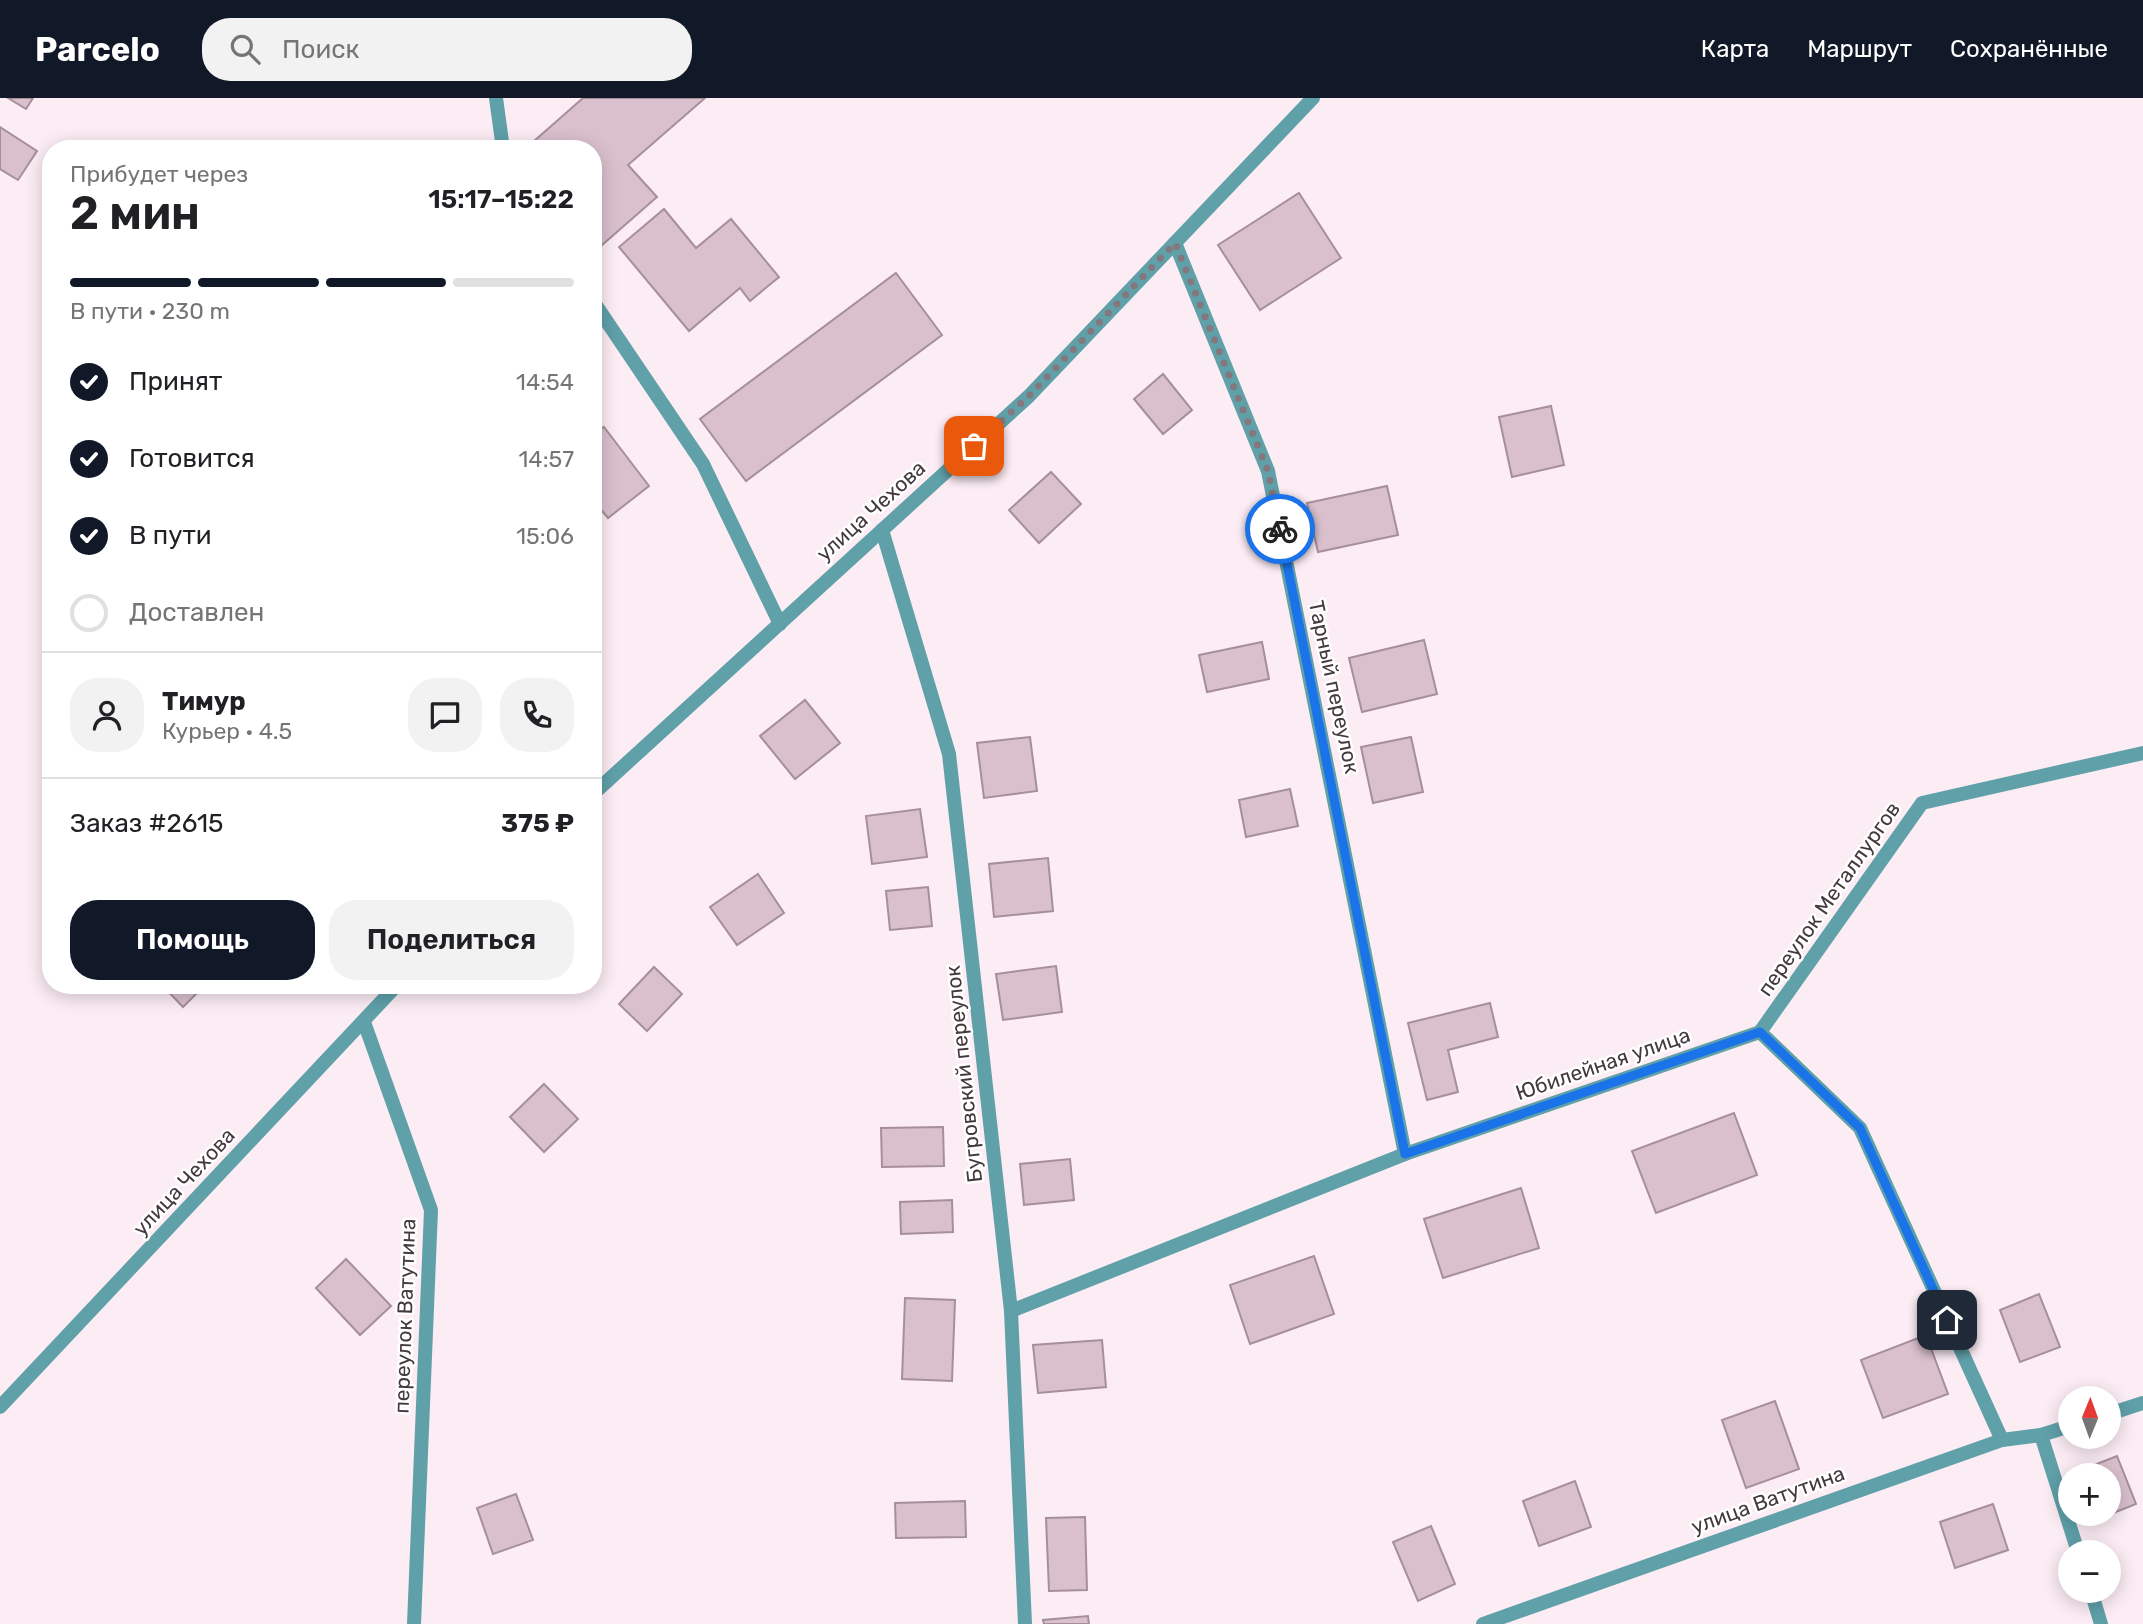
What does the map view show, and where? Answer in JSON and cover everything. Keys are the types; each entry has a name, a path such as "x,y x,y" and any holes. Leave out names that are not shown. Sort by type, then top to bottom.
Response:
{"street":[{"path":"496,98 502,140"},
{"name":"улица Чехова","path":"602,786 1029,396 1313,98"},
{"name":"Тарный переулок","path":"1175,243 1268,471 1405,1154"},
{"path":"602,314 703,464 780,624"},
{"name":"Бугровский переулок","path":"882,530 949,754 1011,1311 1025,1624"},
{"name":"переулок Металлургов","path":"1760,1032 1922,803 2143,754"},
{"name":"улица Чехова","path":"0,1406 389,994"},
{"name":"переулок Ватутина","path":"364,1022 431,1210 414,1624"},
{"path":"1760,1032 1860,1128 2002,1440"},
{"name":"Юбилейная улица","path":"1011,1311 1405,1154 1760,1032"},
{"path":"2121,1410 2143,1402"},
{"name":"улица Ватутина","path":"1483,1624 2002,1440 2041,1435 2058,1430"},
{"path":"2041,1435 2074,1540"},
{"path":"2095,1603 2101,1624"}],"building":[{"path":"8,98 33,98 26,109"},
{"path":"583,98 705,98 628,165 657,197 602,245 602,140 535,140"},
{"path":"0,127 37,151 18,180 0,169"},
{"path":"1299,193 1341,258 1260,310 1218,245"},
{"path":"664,209 696,248 731,219 779,277 750,301 740,288 689,331 619,247"},
{"path":"896,273 942,335 746,481 700,419"},
{"path":"1163,374 1192,410 1163,434 1134,399"},
{"path":"1551,406 1564,465 1512,477 1499,417"},
{"path":"604,427 649,486 608,518 602,511"},
{"path":"1051,472 1081,504 1039,543 1009,510"},
{"path":"1387,486 1398,535 1318,552 1307,503"},
{"path":"1424,640 1437,694 1362,712 1349,658"},
{"path":"1262,642 1269,679 1207,692 1199,655"},
{"path":"805,700 840,743 795,779 760,736"},
{"path":"1030,737 1037,791 984,798 977,743"},
{"path":"1411,737 1423,792 1373,803 1361,747"},
{"path":"1290,789 1298,826 1246,837 1239,800"},
{"path":"920,809 927,857 872,864 866,816"},
{"path":"1048,858 1053,911 994,917 989,864"},
{"path":"758,874 784,913 737,945 710,907"},
{"path":"928,887 932,926 890,930 886,891"},
{"path":"1056,966 1062,1012 1003,1020 996,974"},
{"path":"654,967 682,994 647,1031 619,1004"},
{"path":"171,994 196,994 183,1007"},
{"path":"1490,1003 1498,1037 1448,1050 1458,1092 1427,1100 1408,1023"},
{"path":"544,1084 578,1119 544,1152 510,1117"},
{"path":"1734,1113 1757,1175 1656,1213 1632,1151"},
{"path":"943,1127 944,1166 882,1167 881,1128"},
{"path":"1070,1159 1074,1200 1024,1205 1020,1164"},
{"path":"1521,1188 1539,1248 1443,1278 1424,1219"},
{"path":"952,1200 953,1232 901,1234 900,1202"},
{"path":"1314,1256 1334,1314 1250,1344 1230,1285"},
{"path":"346,1259 391,1306 360,1335 316,1288"},
{"path":"2039,1294 2060,1347 2020,1362 2000,1310"},
{"path":"905,1298 955,1300 952,1381 902,1379"},
{"path":"1926,1335 1948,1394 1883,1418 1861,1360"},
{"path":"1102,1340 1106,1387 1038,1393 1033,1345"},
{"path":"1775,1401 1799,1469 1746,1488 1722,1420"},
{"path":"2117,1456 2120,1463 2099,1463"},
{"path":"2121,1466 2136,1504 2121,1510"},
{"path":"1575,1481 1591,1527 1539,1546 1523,1501"},
{"path":"516,1494 533,1540 493,1554 477,1508"},
{"path":"965,1501 966,1537 896,1538 895,1503"},
{"path":"1993,1504 2008,1550 1955,1568 1940,1522"},
{"path":"1085,1517 1087,1590 1049,1591 1046,1518"},
{"path":"1431,1526 1455,1584 1418,1601 1393,1542"},
{"path":"1088,1616 1089,1624 1044,1624 1043,1620"}],"way so far":[{"path":"974,446 1029,396 1175,243 1268,471 1280,529"}],"route":[{"path":"1280,529 1405,1154 1760,1032 1860,1128 1947,1320"}]}
